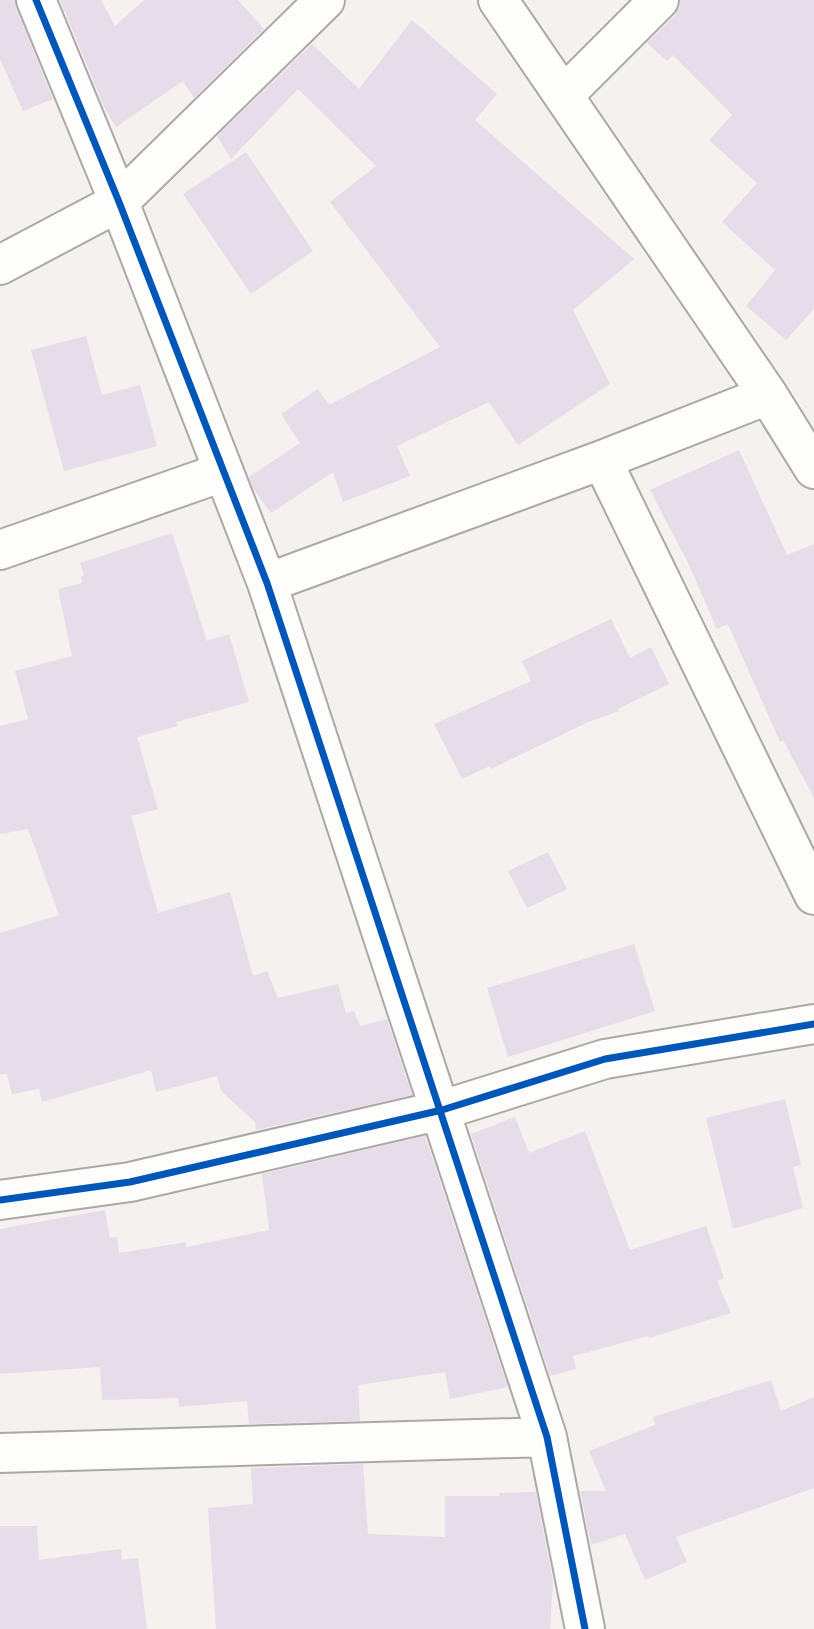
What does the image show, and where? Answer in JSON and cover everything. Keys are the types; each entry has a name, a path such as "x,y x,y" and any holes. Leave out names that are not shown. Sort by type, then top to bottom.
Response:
{"street":[{"path":"36,0 267,583 442,1110 547,1437 585,1629"},
{"path":"0,265 118,202 325,0"},
{"path":"498,0 768,395 814,469"},
{"path":"564,95 659,0"},
{"path":"267,583 602,460 768,395"},
{"path":"602,460 814,895"},
{"path":"0,550 223,472"},
{"path":"0,1200 130,1182 442,1110 604,1059 814,1024"},
{"path":"0,1453 547,1437"}],"building":[{"path":"0,0 15,0 53,99 23,111 0,59"},
{"path":"60,0 101,0 115,26 144,0 238,0 264,29 194,98 183,81 116,127 105,109"},
{"path":"680,0 814,0 814,309 786,340 746,306 775,270 722,222 757,183 709,140 732,115 673,55 667,61 647,43 675,15"},
{"path":"412,20 497,94 475,120 634,259 573,310 610,384 518,445 489,402 397,446 410,476 343,502 333,472 271,513 253,488 249,477 300,443 281,414 318,389 329,405 440,347 330,202 376,166 298,89 231,159 217,136 312,44 359,89"},
{"path":"246,152 313,251 251,294 183,194"},
{"path":"86,336 102,395 140,385 157,446 64,471 31,350"},
{"path":"739,450 787,555 814,544 814,798 783,740 780,742 728,624 717,629 688,563 650,490"},
{"path":"172,533 207,641 229,634 249,702 176,722 178,726 137,737 158,809 131,816 158,913 230,892 253,976 267,971 278,998 338,984 346,1013 354,1011 360,1026 387,1019 412,1095 256,1130 255,1122 221,1091 217,1076 156,1092 151,1070 42,1102 39,1089 12,1094 7,1074 0,1074 0,933 59,915 28,829 0,834 0,726 28,719 15,671 72,656 58,589 82,583 81,576 84,575 80,563"},
{"path":"611,619 630,658 651,647 669,684 618,709 619,711 588,722 491,769 490,766 462,779 434,724 531,681 522,661"},
{"path":"548,852 567,889 527,908 508,871"},
{"path":"634,944 655,1011 508,1057 487,988"},
{"path":"785,1099 801,1165 793,1167 803,1208 733,1229 706,1118"},
{"path":"515,1117 529,1153 585,1131 630,1250 706,1226 724,1278 717,1281 731,1313 649,1338 648,1336 573,1356 576,1369 550,1376 471,1134"},
{"path":"425,1136 508,1387 450,1399 445,1372 358,1385 360,1421 249,1424 247,1401 179,1407 178,1398 102,1400 100,1367 0,1374 0,1229 105,1210 110,1238 117,1237 119,1253 186,1242 186,1247 269,1230 262,1174"},
{"path":"771,1380 781,1411 814,1397 814,1488 676,1537 687,1562 645,1580 625,1534 591,1545 580,1491 606,1491 589,1451 655,1425 653,1417"},
{"path":"363,1464 368,1534 445,1537 445,1496 500,1496 499,1493 536,1492 553,1582 550,1629 216,1629 208,1508 253,1504 251,1468"},
{"path":"0,1526 37,1526 39,1560 121,1549 122,1560 138,1558 147,1629 0,1629"}],"cycle path":[{"path":"36,0 119,202 267,583 547,1437 585,1629"},
{"path":"0,1200 130,1182 442,1110 605,1059 814,1024"}]}
